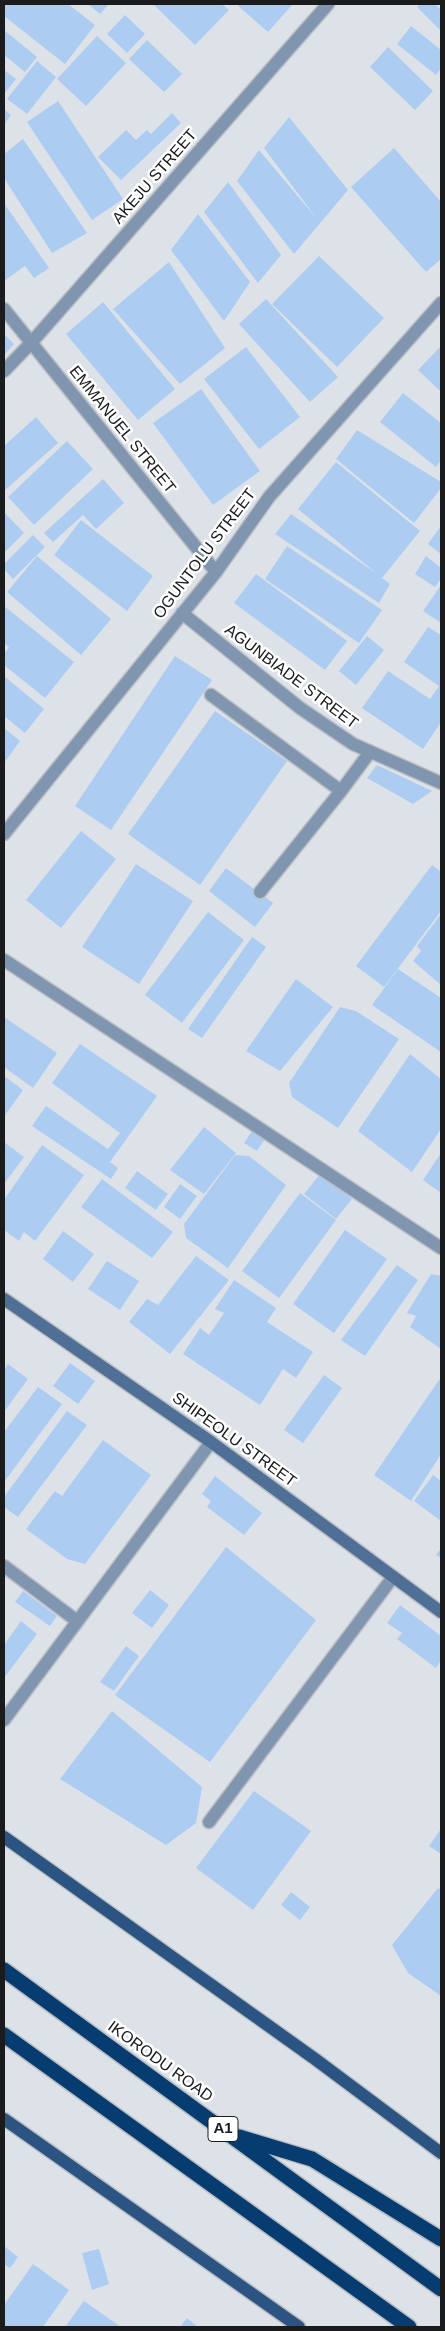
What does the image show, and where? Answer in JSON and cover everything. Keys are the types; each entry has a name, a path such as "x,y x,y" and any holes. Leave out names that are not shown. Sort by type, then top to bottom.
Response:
{"highway":[{"name":"IKORODU ROAD","path":"4,1970 441,2289"},
{"path":"4,2035 409,2327"},
{"path":"228,2133 312,2159 441,2239"}],"main road":[{"path":"4,1837 315,2059 441,2153"},
{"path":"4,2119 299,2327"}],"street":[{"name":"AKEJU STREET","path":"4,371 31,343 328,4"},
{"name":"OGUNTOLU STREET","path":"4,834 216,572 268,496 441,303"},
{"name":"EMMANUEL STREET","path":"4,309 216,572"},
{"name":"AGUNBIADE STREET","path":"182,614 300,708 353,744 441,783"},
{"path":"211,695 341,790"},
{"path":"260,892 370,752"},
{"path":"4,960 441,1248"},
{"name":"SHIPEOLU STREET","path":"4,1299 211,1442 441,1612"},
{"path":"4,1720 211,1442"},
{"path":"4,1566 77,1621"},
{"path":"209,1822 393,1577"}],"building":[{"path":"4,4 68,4 95,25 65,64 4,16"},
{"path":"88,4 109,4 100,14"},
{"path":"153,4 222,4 229,10 195,45"},
{"path":"236,4 293,4 268,32"},
{"path":"420,4 435,4 441,10 441,31 417,7"},
{"path":"125,15 145,34 127,53 107,34"},
{"path":"411,26 441,50 441,68 436,75 397,44"},
{"path":"4,30 37,57 25,72 4,55"},
{"path":"97,36 126,63 86,106 57,79"},
{"path":"147,40 182,74 164,92 129,59"},
{"path":"388,47 433,91 415,110 370,67"},
{"path":"37,61 56,77 27,114 7,99"},
{"path":"4,70 16,79 4,94"},
{"path":"58,101 123,199 92,220 27,122"},
{"path":"4,109 11,115 4,125"},
{"path":"172,113 181,123 121,180 98,157 126,130 136,140 147,130 151,134"},
{"path":"289,117 348,190 294,254 237,181 259,150 317,219 264,148"},
{"path":"23,139 87,233 52,253 4,178 4,154"},
{"path":"394,148 441,202 441,259 426,272 351,187"},
{"path":"228,182 281,255 258,283 204,212"},
{"path":"4,203 49,268 34,278 25,266 4,281"},
{"path":"198,214 250,282 224,321 171,250"},
{"path":"319,256 384,318 337,367 272,304"},
{"path":"169,262 225,348 180,384 113,309"},
{"path":"266,299 338,377 310,402 239,324"},
{"path":"103,302 175,389 138,420 66,334"},
{"path":"4,334 14,344 4,355"},
{"path":"441,346 441,392 418,370"},
{"path":"246,347 300,417 259,449 204,379"},
{"path":"201,389 260,471 213,505 153,423"},
{"path":"403,393 441,423 441,460 436,467 380,422"},
{"path":"36,417 58,443 4,491 4,446"},
{"path":"357,430 441,482 441,488 414,523 336,459"},
{"path":"67,441 93,469 34,525 8,497"},
{"path":"336,462 420,531 382,578 390,584 379,603 275,534 291,514 377,574 298,509"},
{"path":"103,479 124,503 96,529 83,515 53,542 44,533"},
{"path":"4,512 24,533 4,553"},
{"path":"81,520 153,576 127,611 54,555"},
{"path":"441,526 441,554 428,544"},
{"path":"33,535 45,547 13,579 4,569 4,564"},
{"path":"287,546 382,610 359,643 265,579"},
{"path":"37,556 111,619 81,655 7,592"},
{"path":"426,556 441,568 441,579 435,587 415,574"},
{"path":"256,574 347,641 325,670 234,603"},
{"path":"441,585 441,623 423,611"},
{"path":"4,606 74,662 45,698 4,665 4,654 9,647 4,643"},
{"path":"428,627 441,635 441,722 423,749 362,708 388,671 430,699 439,686 404,662"},
{"path":"367,636 384,650 356,685 339,671"},
{"path":"175,656 212,680 111,830 75,806"},
{"path":"4,676 44,709 25,733 4,716"},
{"path":"215,711 287,761 200,885 128,834"},
{"path":"4,728 20,741 4,763"},
{"path":"377,765 432,791 413,804 367,778"},
{"path":"81,831 116,859 61,928 26,900"},
{"path":"136,864 193,901 139,984 82,947"},
{"path":"432,865 441,872 441,911 384,987 356,966"},
{"path":"226,868 273,903 255,927 209,891"},
{"path":"208,912 244,940 182,1023 145,995"},
{"path":"441,914 441,985 413,961 421,951 417,946"},
{"path":"252,937 266,947 202,1038 188,1029"},
{"path":"398,969 441,998 441,1052 372,1005"},
{"path":"296,979 333,1007 280,1071 246,1051"},
{"path":"340,1007 356,1011 399,1039 338,1128 292,1097 289,1083"},
{"path":"4,1017 57,1053 33,1088 4,1067"},
{"path":"80,1044 157,1096 110,1162 118,1168 111,1179 32,1126 46,1106 108,1149 120,1133 52,1083"},
{"path":"410,1054 441,1079 441,1129 412,1172 358,1131"},
{"path":"4,1076 23,1090 4,1117"},
{"path":"204,1127 236,1153 204,1194 170,1170"},
{"path":"252,1131 265,1139 257,1151 244,1143"},
{"path":"4,1142 24,1157 4,1184"},
{"path":"42,1145 84,1175 35,1241 24,1232 19,1241 4,1230 4,1200"},
{"path":"441,1153 441,1193 423,1180"},
{"path":"235,1155 249,1156 286,1185 228,1268 186,1238 184,1224"},
{"path":"137,1171 168,1194 156,1210 125,1188"},
{"path":"320,1174 352,1199 336,1219 304,1194"},
{"path":"102,1179 173,1232 152,1258 81,1207"},
{"path":"180,1184 197,1196 180,1219 164,1207"},
{"path":"300,1193 336,1220 279,1298 242,1271"},
{"path":"345,1230 387,1259 334,1333 293,1304"},
{"path":"63,1231 94,1254 73,1282 43,1259"},
{"path":"196,1256 229,1280 170,1354 129,1322 147,1299 158,1305"},
{"path":"107,1261 139,1281 120,1310 88,1289"},
{"path":"397,1265 418,1280 365,1356 341,1340"},
{"path":"431,1274 441,1276 441,1349 410,1327 416,1316 407,1313"},
{"path":"234,1280 276,1308 267,1322 313,1352 296,1378 283,1369 260,1405 183,1354 200,1328 209,1335 224,1313 215,1309"},
{"path":"70,1363 95,1381 78,1404 53,1386"},
{"path":"8,1364 28,1379 4,1412 4,1370"},
{"path":"324,1375 342,1388 303,1443 284,1430"},
{"path":"439,1380 441,1381 441,1454 411,1501 374,1475"},
{"path":"38,1387 62,1404 4,1482 4,1432"},
{"path":"67,1411 87,1425 18,1517 4,1507 4,1497"},
{"path":"103,1440 151,1475 85,1564 67,1559 26,1529 55,1491 62,1496"},
{"path":"433,1475 441,1481 441,1521 414,1501"},
{"path":"215,1476 262,1513 244,1535 207,1507 211,1501 202,1494"},
{"path":"226,1547 316,1620 210,1762 115,1695"},
{"path":"441,1548 441,1558 436,1555"},
{"path":"150,1590 169,1605 152,1628 132,1613"},
{"path":"23,1591 57,1616 50,1626 15,1602"},
{"path":"400,1605 441,1636 441,1660 436,1668 397,1639 402,1633 387,1623"},
{"path":"21,1621 37,1634 4,1678 4,1645"},
{"path":"126,1646 139,1656 114,1691 100,1682"},
{"path":"112,1711 202,1787 196,1823 166,1845 60,1779"},
{"path":"254,1791 311,1831 253,1910 196,1868"},
{"path":"441,1829 441,1854 429,1846"},
{"path":"438,1888 441,1890 441,1996 408,1973 392,1945"},
{"path":"291,1892 310,1907 300,1920 281,1905"},
{"path":"4,2246 18,2257 10,2268 4,2264"},
{"path":"99,2249 109,2284 92,2290 82,2253"},
{"path":"33,2264 69,2290 43,2327 4,2327 4,2305"},
{"path":"84,2301 121,2327 65,2327"},
{"path":"187,2318 198,2327 180,2327"}]}
